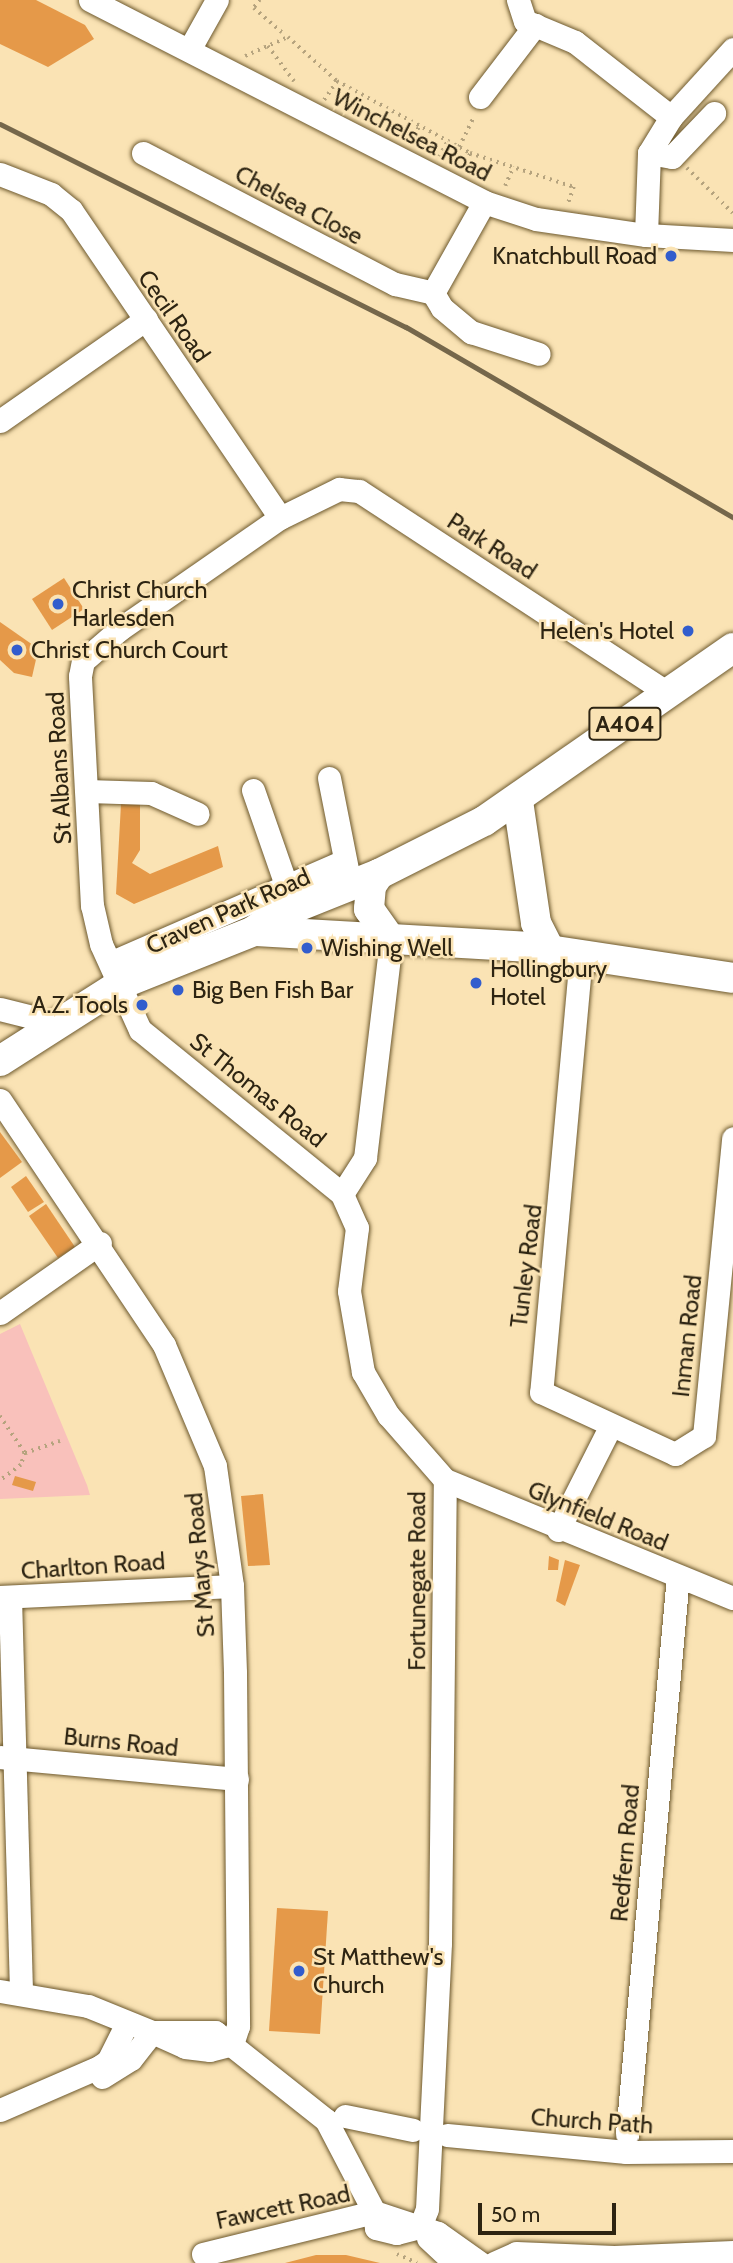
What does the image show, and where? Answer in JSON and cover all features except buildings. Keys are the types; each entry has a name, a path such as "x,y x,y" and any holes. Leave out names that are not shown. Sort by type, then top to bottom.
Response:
{"main road":[{"name":"A404","path":"358,872 484,821 518,801 733,648"},
{"path":"518,801 536,923 551,950"},
{"path":"484,821 524,842"},
{"path":"358,872 371,886 369,909 387,935"},
{"name":"Craven Park Road","path":"254,931 290,897 358,872"},
{"path":"514,947 536,923"},
{"name":"Craven Park Road","path":"0,1061 116,973 254,931 284,936 387,935"},
{"name":"A404","path":"387,935 514,947"},
{"path":"514,947 551,950 733,978"}],"street":[{"name":"Winchelsea Road","path":"90,0 484,202 536,219 646,235 733,240"},
{"path":"189,50 217,0"},
{"path":"518,0 525,21 575,42 671,117"},
{"path":"480,97 535,25"},
{"path":"646,235 649,153 671,117 733,49"},
{"path":"649,153 672,157 714,113"},
{"name":"Chelsea Close","path":"143,153 395,284 433,293"},
{"name":"Cecil Road","path":"0,174 62,200 146,319 280,519"},
{"path":"484,202 433,293 442,308 471,332 539,354"},
{"path":"0,421 146,319"},
{"name":"Park Road","path":"280,519 338,489 359,491 668,693"},
{"name":"St Albans Road","path":"140,1030 93,918 83,661 280,519"},
{"path":"329,778 358,872"},
{"path":"87,790 151,793 198,814"},
{"path":"253,790 290,897"},
{"name":"Craven Park Road","path":"116,973 290,897"},
{"path":"342,1194 365,1158 390,949 387,935"},
{"name":"Tunley Road","path":"581,955 562,1193 539,1371 541,1392 610,1427"},
{"path":"0,1009 33,1017 44,1030"},
{"name":"St Thomas Road","path":"140,1030 342,1194"},
{"name":"St Marys Road","path":"0,1100 100,1243 164,1345 215,1466 232,1586 237,1779 238,2026 232,2044"},
{"name":"Inman Road","path":"610,1427 675,1454 704,1436 733,1138"},
{"name":"Fortunegate Road","path":"342,1194 357,1228 349,1291 363,1372 388,1415 445,1480 440,1943 427,2208 420,2227"},
{"path":"0,1313 100,1243"},
{"path":"558,1530 610,1427"},
{"name":"Glynfield Road","path":"445,1480 558,1530 733,1598"},
{"name":"Redfern Road","path":"627,2134 678,1577"},
{"name":"Charlton Road","path":"5,1597 232,1586"},
{"path":"5,1597 10,1992 88,2006 185,2047 210,2050 232,2044"},
{"name":"Burns Road","path":"7,1758 237,1779"},
{"path":"0,2110 61,2086 108,2061 127,2024"},
{"path":"61,2086 108,2075 131,2059 152,2032"},
{"name":"Fawcett Road","path":"232,2044 326,2120 374,2212 376,2228 384,2232 420,2227"},
{"path":"345,2116 413,2130"},
{"name":"Church Path","path":"447,2135 626,2152 733,2151"},
{"name":"Fawcett Road","path":"204,2254 374,2212"},
{"path":"420,2227 455,2263"},
{"path":"420,2227 473,2253 480,2263"},
{"path":"494,2263 516,2253 614,2257 733,2252"}],"path":[{"path":"260,0 254,8 282,32"},
{"path":"241,58 288,37 336,83 459,148 574,187 568,204"},
{"path":"268,46 298,87"},
{"path":"324,100 336,83"},
{"path":"459,148 480,97"},
{"path":"410,144 419,126"},
{"path":"438,159 447,141"},
{"path":"463,171 470,153"},
{"path":"672,157 733,211"},
{"path":"505,186 513,167"},
{"path":"0,1416 25,1453"},
{"path":"25,1453 61,1441"},
{"path":"0,1480 21,1465 25,1453"}],"shaded area":[{"path":"20,1324 90,1495 0,1499 0,1334"}],"railway":[{"path":"0,124 406,327 733,517"}],"place":[{"name":"Knatchbull Road","path":"671,256"},
{"name":"Christ Church Harlesden","path":"58,604"},
{"name":"Helen's Hotel","path":"688,631"},
{"name":"Christ Church Court","path":"17,650"},
{"name":"Wishing Well","path":"307,948"},
{"name":"Hollingbury Hotel","path":"476,983"},
{"name":"Big Ben Fish Bar","path":"178,990"},
{"name":"A.Z. Tools","path":"142,1005"},
{"name":"St Matthew's Church","path":"299,1971"}]}
